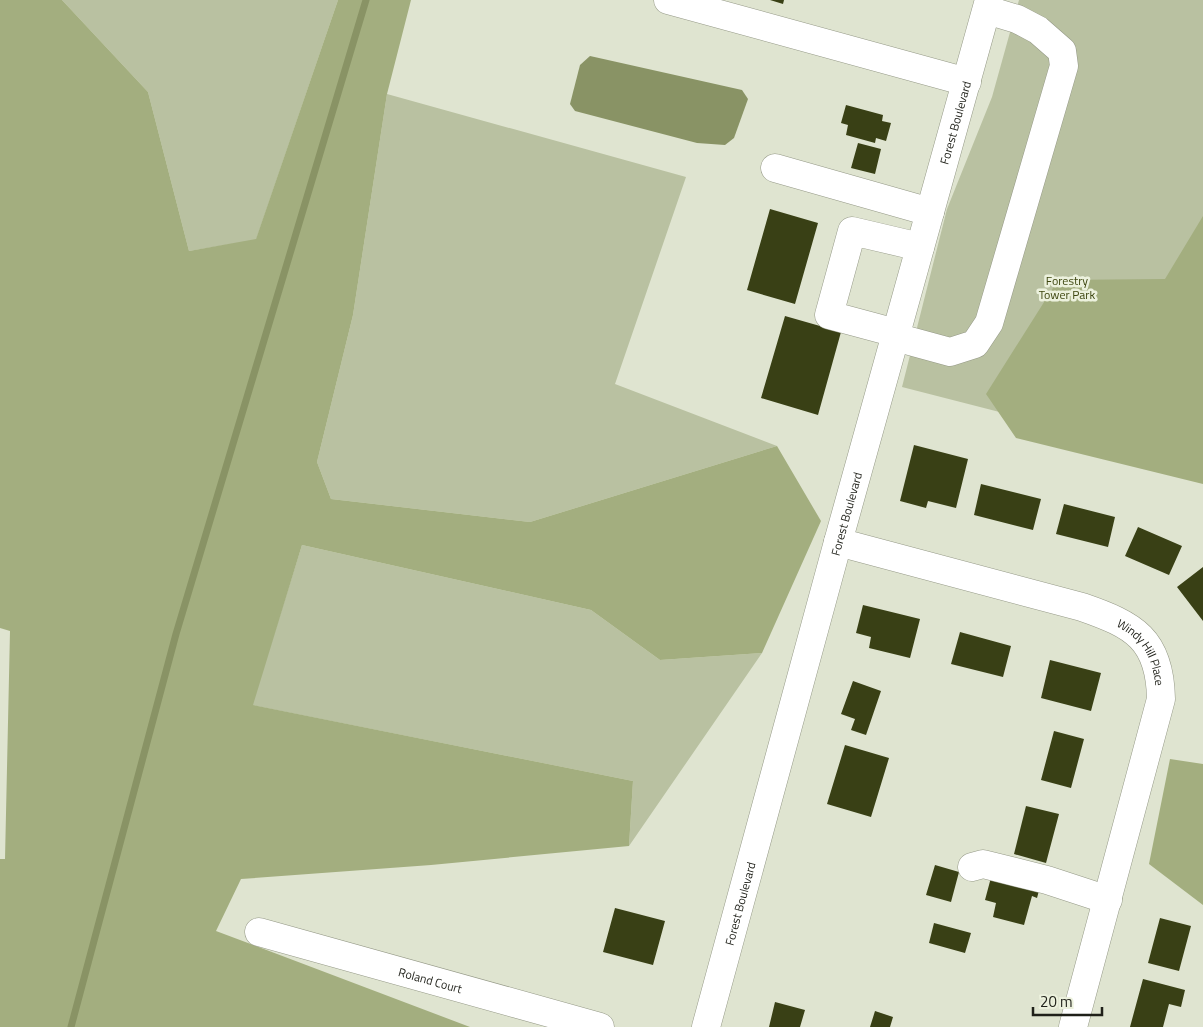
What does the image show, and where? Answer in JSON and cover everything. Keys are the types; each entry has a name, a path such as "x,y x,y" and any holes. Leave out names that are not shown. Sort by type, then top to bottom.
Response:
{"street":[{"path":"668,0 966,82"},
{"path":"920,247 852,231 829,315 950,352 975,344 989,323 1064,66 1062,51 1038,30 988,5"},
{"name":"Forest Boulevard","path":"706,1027 838,542 988,5"},
{"path":"775,168 930,212"},
{"name":"Windy Hill Place","path":"838,542 1116,618 1136,632 1152,651 1161,675 1161,699 1073,1027"},
{"path":"972,867 983,864 992,866 1047,880 1108,900"},
{"name":"Roland Court","path":"259,932 600,1027"}],"green space":[{"path":"0,0 62,0 148,92 189,251 256,239 338,0 411,0 387,94 353,315 317,462 331,499 530,522 777,446 821,521 762,653 660,660 591,610 302,545 253,705 633,781 629,846 431,865 241,879 216,931 470,1027 0,1027 0,859 5,859 10,631 0,628"},
{"path":"62,0 338,0 256,240 189,251 148,92"},
{"name":"Forestry Tower Park","path":"1019,0 1203,0 1203,464 902,387 947,209 992,97"},
{"path":"387,94 686,177 615,384 777,446 530,522 331,499 317,462 353,315"},
{"path":"1203,216 1203,484 1016,438 986,394 1058,280 1165,279"},
{"path":"302,545 591,610 660,660 762,653 629,846 633,781 252,705"},
{"path":"1170,759 1203,764 1203,905 1149,864"}],"shaded area":[{"path":"590,56 742,90 748,99 734,138 725,145 697,143 575,111 570,104 580,65"}],"building":[{"path":"770,0 784,0 783,4"},
{"path":"846,105 883,115 882,121 891,123 886,141 876,138 875,143 846,135 848,125 841,123"},
{"path":"858,143 881,149 875,174 851,168"},
{"path":"770,209 818,223 795,304 747,290"},
{"path":"785,316 841,332 818,415 761,398"},
{"path":"914,445 968,459 956,508 928,501 926,508 900,501"},
{"path":"981,484 1041,499 1033,530 974,515"},
{"path":"1064,504 1115,517 1108,547 1056,534"},
{"path":"1138,527 1182,546 1169,575 1125,556"},
{"path":"1203,567 1203,621 1177,587"},
{"path":"863,605 920,619 910,658 869,648 871,637 856,633"},
{"path":"960,632 1011,646 1003,677 951,664"},
{"path":"1050,660 1101,673 1091,711 1041,698"},
{"path":"853,681 881,691 866,735 851,730 855,719 841,714"},
{"path":"1054,731 1084,739 1071,788 1041,780"},
{"path":"845,745 889,758 871,817 827,804"},
{"path":"1026,806 1059,814 1046,863 1014,854"},
{"path":"935,865 959,872 951,902 926,895"},
{"path":"993,870 1041,883 1037,898 1032,896 1024,925 993,917 996,903 985,900"},
{"path":"615,908 665,921 653,965 603,952"},
{"path":"1160,918 1191,926 1179,971 1148,963"},
{"path":"934,923 971,933 965,953 929,943"},
{"path":"1143,979 1185,990 1181,1007 1169,1004 1163,1027 1130,1027"},
{"path":"775,1002 805,1010 800,1027 769,1027"},
{"path":"875,1011 893,1017 890,1027 870,1027"}],"waterway":[{"path":"71,1027 176,634 366,0"}]}
